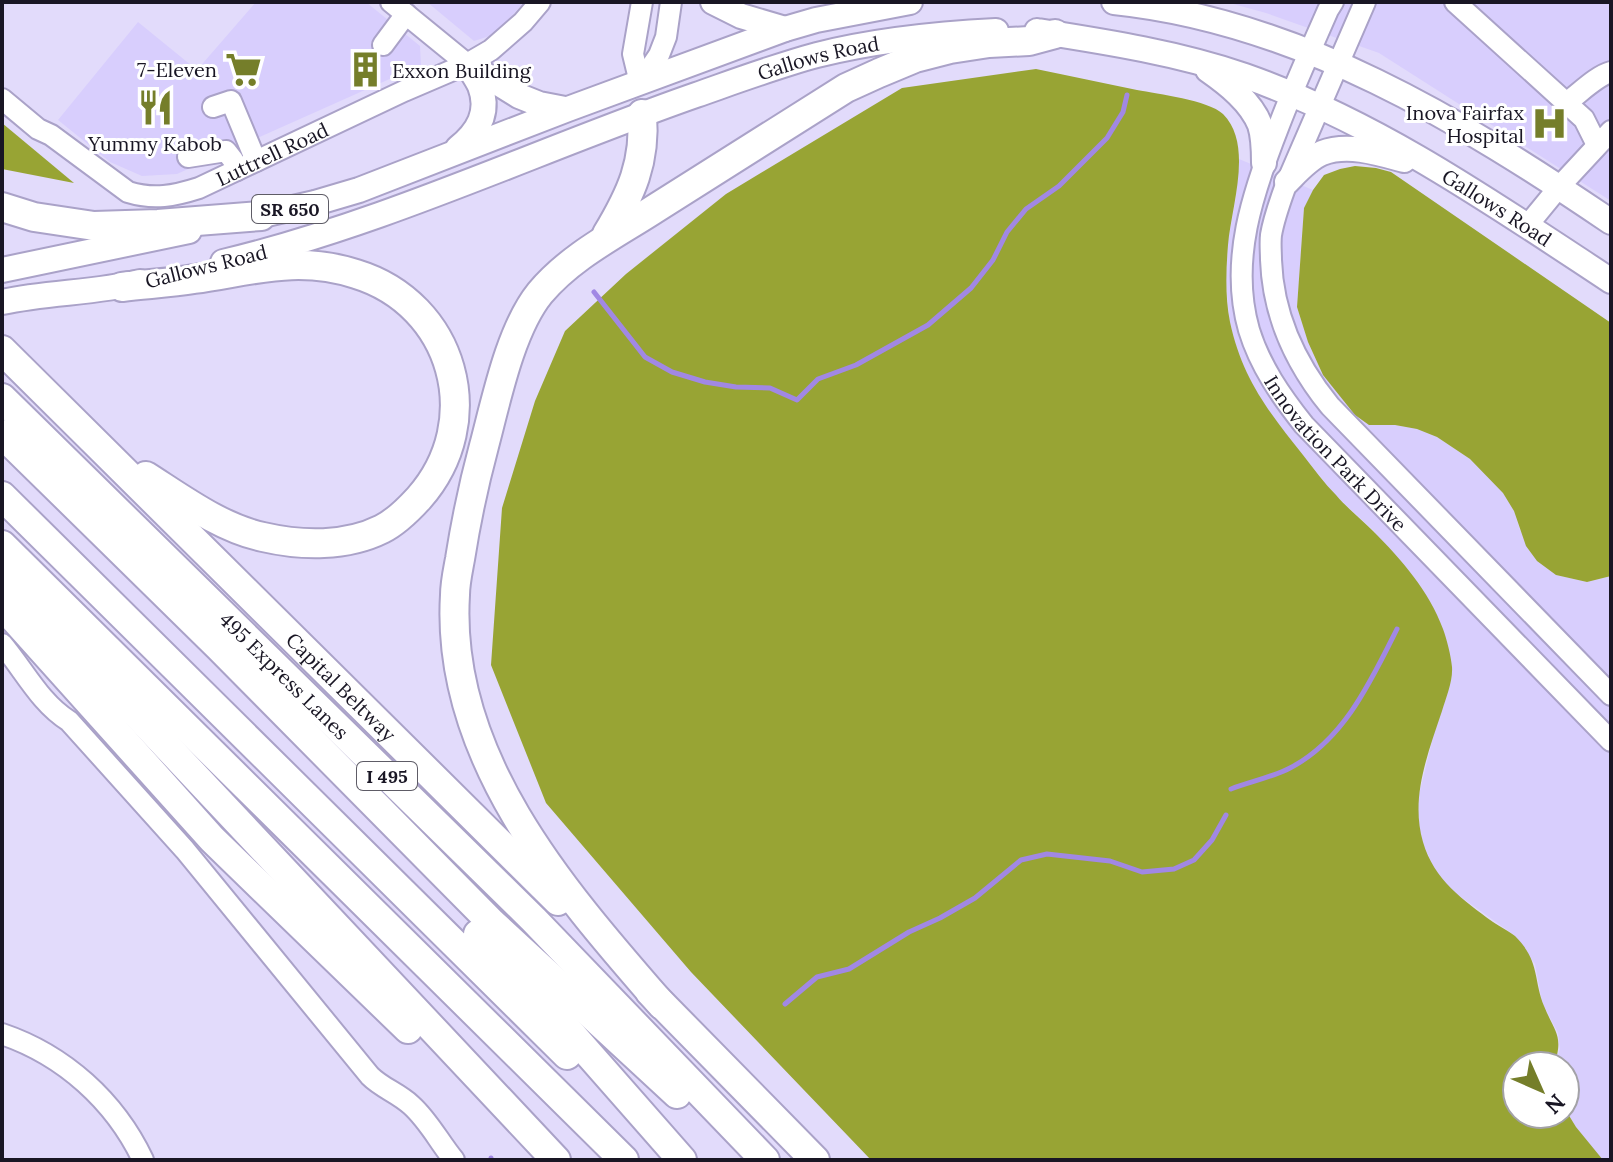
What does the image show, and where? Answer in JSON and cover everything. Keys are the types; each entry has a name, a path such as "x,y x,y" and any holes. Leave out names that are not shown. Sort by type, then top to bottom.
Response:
{"highway":[{"path":"662,1005 570,894 525,832 486,759 467,708 459,674 455,594 465,533 505,366 527,311 541,292 604,239 846,88 915,58 950,49 1029,41 1055,34"},
{"path":"604,239 634,184 640,160 642,114"},
{"path":"2,207 34,217 94,226 261,216"},
{"path":"97,444 185,502 237,528 262,537 320,543 366,536 399,518 432,483 453,433 456,406 452,372 442,343 414,306 389,288 357,274 327,267 287,264 122,287"},
{"name":"Capital Beltway","path":"2,350 815,1160"},
{"name":"495 Express Lanes","path":"2,398 534,920 765,1160"},
{"path":"2,434 219,647 492,923 749,1160"},
{"path":"2,459 424,877 537,995 682,1160"},
{"path":"2,496 673,1160"},
{"path":"2,545 624,1160"},
{"path":"2,571 554,1160"},
{"path":"2,605 212,839 415,1035 554,1160"}],"main road":[{"path":"713,2 741,16 785,29"},
{"name":"Gallows Road","path":"2,270 261,216 359,190 785,29 910,2"},
{"path":"1114,2 1204,19 1281,41 1337,63 1458,125 1611,222"},
{"name":"Gallows Road","path":"12,300 122,287 261,253 354,224 642,114 819,55 883,42 955,33 1020,31 1141,48 1246,77 1319,106 1439,170 1611,281"},
{"path":"1196,62 1232,88 1252,112 1263,139 1264,163"},
{"path":"467,64 519,96 539,104 568,109"},
{"path":"443,158 472,136 482,122 484,108 480,87 467,64"},
{"path":"640,83 642,114"},
{"path":"1287,182 1322,153 1350,149 1439,170"}],"street":[{"name":"Luttrell Road","path":"2,99 119,187 140,196 174,196 247,166 308,130 400,84 467,64 491,50 540,2"},
{"path":"640,83 633,54 642,2"},
{"path":"640,83 663,46 671,2"},
{"name":"Innovation Park Drive","path":"1333,2 1291,95 1254,192 1243,248 1244,307 1249,332 1274,384 1304,425 1611,741"},
{"name":"Innovation Park Drive","path":"1365,2 1276,212 1271,238 1272,268 1274,291 1286,336 1305,373 1330,406 1611,695"},
{"path":"1455,2 1604,138 1527,226"},
{"path":"383,45 399,8 467,64"},
{"path":"1566,103 1598,77 1611,72"},
{"path":"213,107 231,101 247,166"},
{"path":"188,157 226,151 233,160 247,166"},
{"path":"2,644 58,714 69,721 185,850 370,1076 414,1107 454,1160"},
{"path":"2,1034 43,1052 95,1091 117,1115 143,1160"}],"shaded area":[{"path":"256,2 366,2 420,46 421,65 177,174 142,176 110,162 58,120 138,22 197,70"},
{"path":"427,2 524,2 496,34 474,41"},
{"name":"Inova Fairfax Hospital","path":"1226,2 1611,2 1611,201 1379,53"},
{"path":"1239,159 1313,190 1304,208 1297,307 1323,375 1369,425 1417,429 1437,437 1470,459 1503,492 1520,530 1556,575 1587,582 1611,576 1611,1160 1603,1160 1578,1130 1581,1130 1581,1050 1560,1050 1558,1033 1542,1002 1535,964 1514,935 1447,887 1424,846 1418,824 1418,799 1452,668 1374,531 1335,495 1273,418 1254,388 1237,351 1229,318 1226,282 1228,241"}],"green space":[{"path":"1036,69 1195,101 1216,109 1232,127 1239,159 1226,274 1235,342 1258,393 1290,439 1332,490 1404,565 1437,615 1447,643 1452,672 1422,776 1419,809 1423,842 1434,867 1451,888 1523,945 1557,1034 1557,1050 1501,1050 1501,1130 1578,1130 1603,1160 871,1160 691,972 546,803 491,665 502,508 535,401 565,331 626,274 726,194 902,88"},
{"path":"2,123 74,183 2,169"},
{"path":"1355,166 1391,172 1611,323 1611,576 1587,582 1556,575 1537,561 1526,546 1514,511 1503,493 1470,459 1437,437 1417,429 1369,425 1355,415 1323,375 1297,307 1304,208 1324,175"}],"waterway":[{"path":"594,292 645,357 672,372 705,382 770,388 797,400 818,379 856,365 928,325 971,288 993,260 1007,232 1026,209 1059,186 1107,138 1123,112 1127,95"},
{"path":"1231,789 1290,768 1326,742 1354,708 1397,629"},
{"path":"785,1004 817,977 849,969 909,932 975,898 1021,860 1047,854 1110,861 1142,872 1174,869 1194,860 1212,840 1226,815"}],"place":[{"name":"7-Eleven","path":"243,69"},
{"name":"Exxon Building","path":"366,70"},
{"name":"Yummy Kabob","path":"155,108"},
{"name":"Inova Fairfax Hospital","path":"1550,123"}]}
